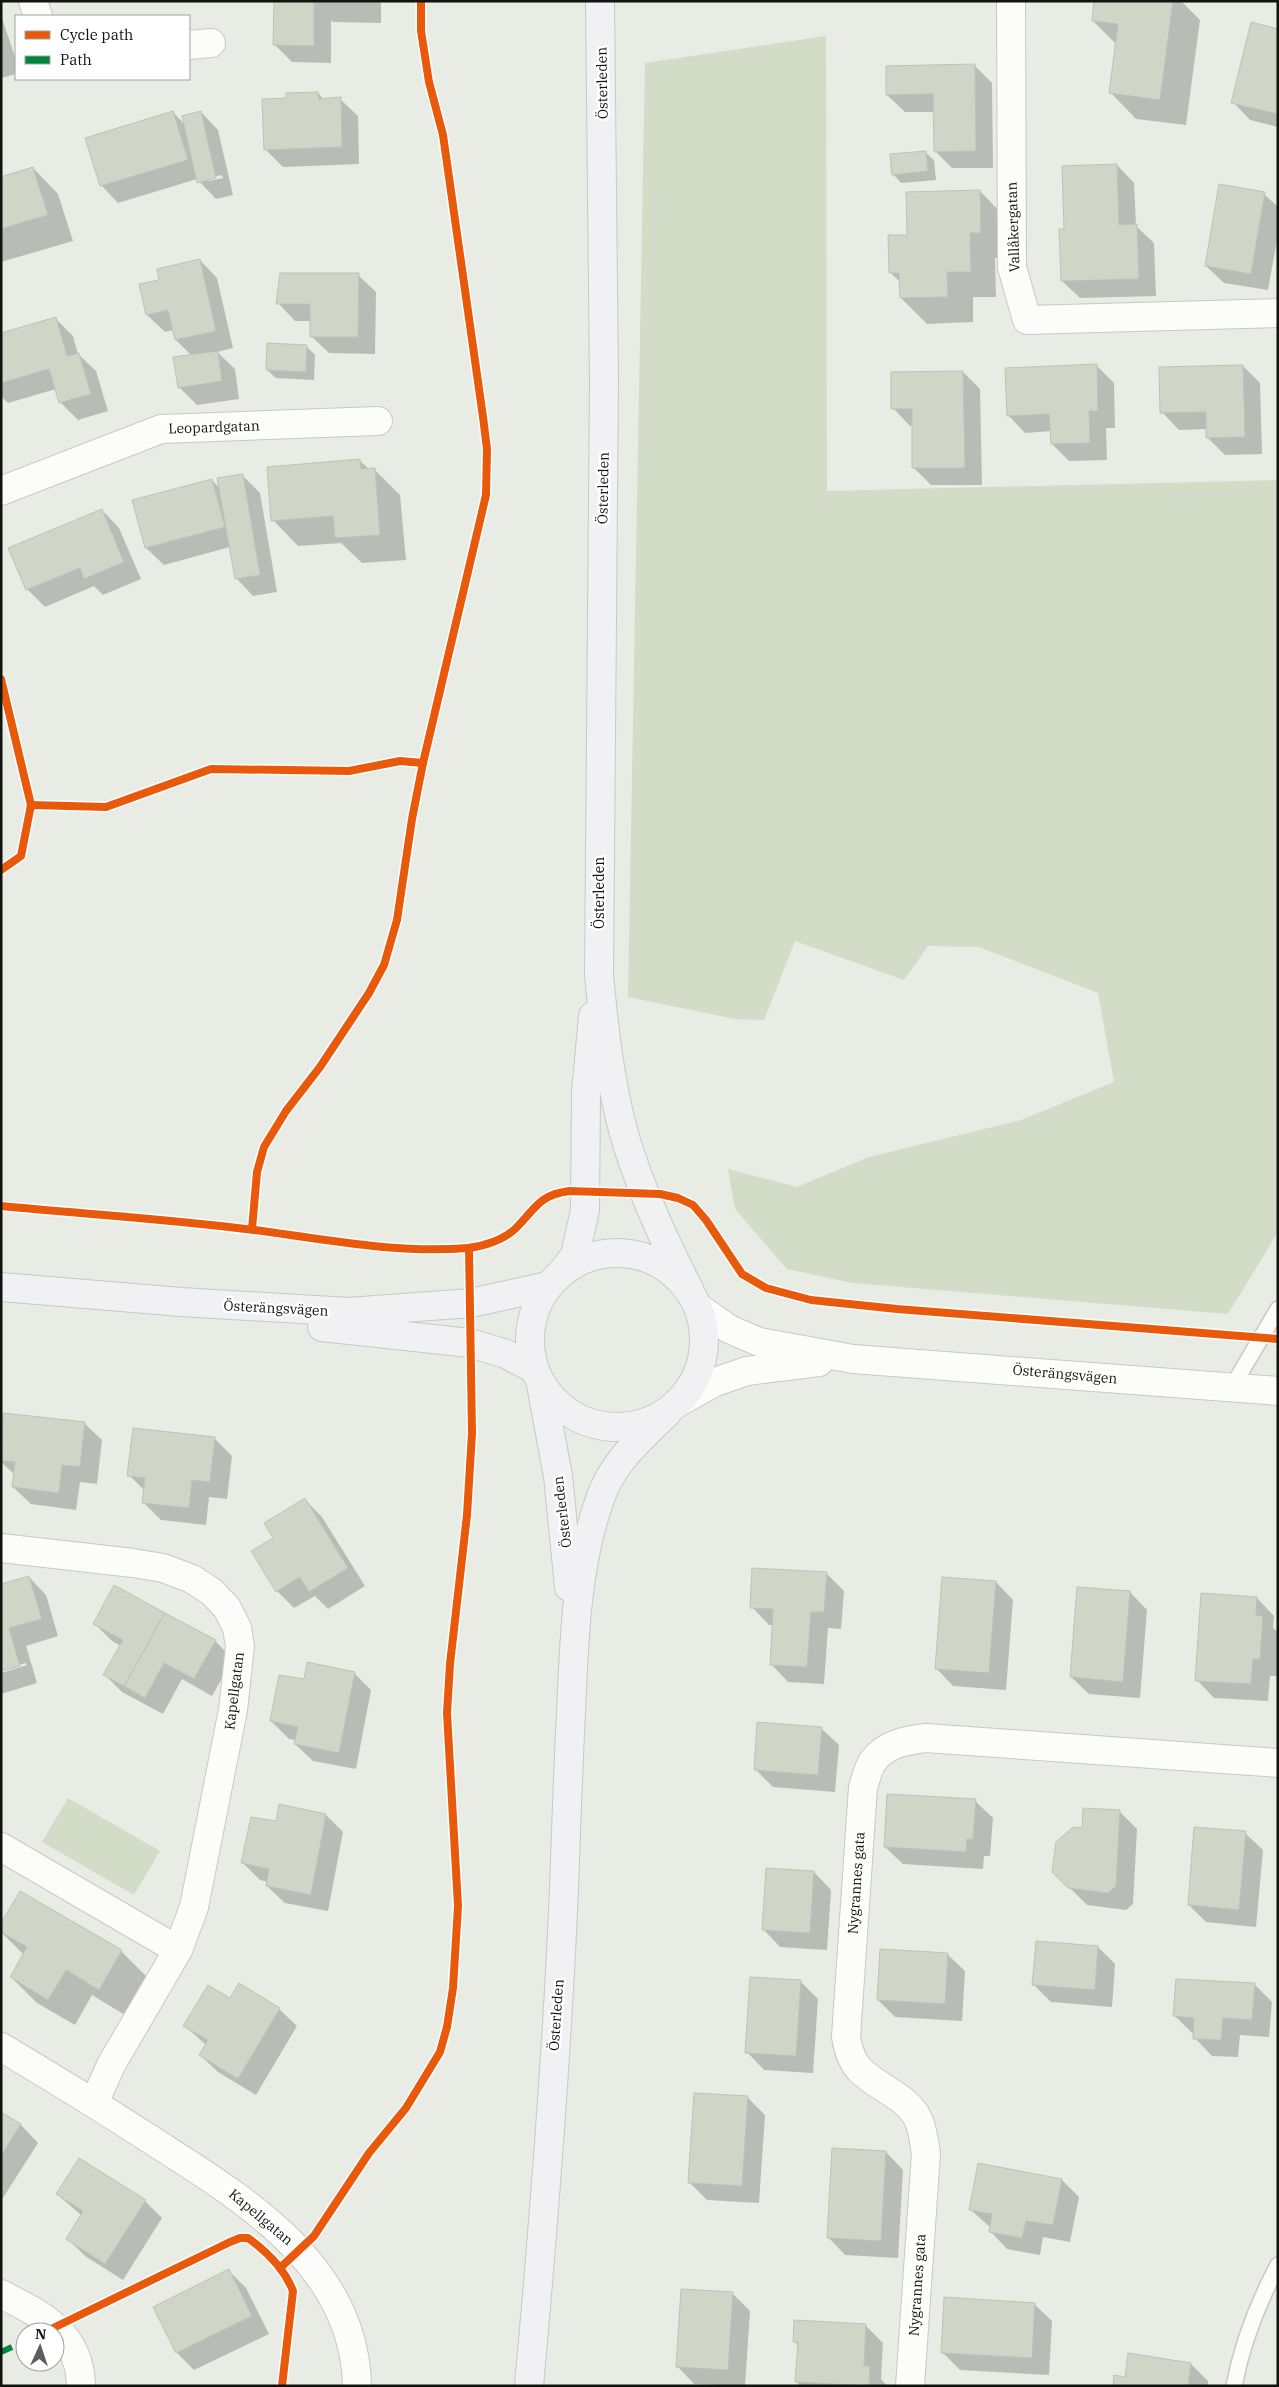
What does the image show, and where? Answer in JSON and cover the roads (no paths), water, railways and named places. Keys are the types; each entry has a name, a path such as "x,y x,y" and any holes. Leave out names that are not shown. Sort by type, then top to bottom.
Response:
{"main road":[{"name":"Österleden","path":"574,1644 558,1476 530,1332 536,1308 574,1255 585,1210 586,1084 599,975 604,381 600,1"},
{"name":"Österleden","path":"529,2386 555,2036 574,1644 584,1563 592,1524 601,1496 622,1457 673,1407 696,1379 703,1358 705,1337 694,1299 662,1237 624,1133 609,1059 599,975"},
{"path":"555,1279 590,1257 621,1253 637,1255 666,1267 694,1299"},
{"name":"Österängsvägen","path":"1,1287 181,1302 349,1312 471,1303 555,1279"},
{"name":"Österängsvägen","path":"1,1302 336,1328 470,1343 506,1354 537,1375"},
{"name":"Österleden","path":"537,1375 555,1402 565,1410 588,1423 604,1427 636,1426 673,1407"}],"street":[{"path":"33,1 38,15"},
{"name":"Vallåkergatan","path":"1010,1 1012,267 1027,320 1278,313"},
{"name":"Leopardgatan","path":"1,491 161,429 378,421"},
{"name":"Österängsvägen","path":"694,1299 728,1329 759,1342 853,1359 1278,1391"},
{"name":"Österängsvägen","path":"673,1407 715,1382 747,1371 853,1359"},
{"name":"Kapellgatan","path":"1,1548 163,1568 192,1579 212,1592 227,1608 237,1628 240,1646 233,1710 194,1908 178,1950 157,1990 111,2065 94,2103"},
{"name":"Nygrannes gata","path":"910,2386 926,2153 923,2135 918,2119 905,2102 859,2069 850,2055 846,2037 863,1787 873,1761 888,1748 906,1740 926,1738 1278,1763"},
{"path":"1,1847 178,1950"},
{"name":"Kapellgatan","path":"1,2047 94,2103 238,2195 268,2220 299,2250 326,2286 341,2314 352,2342 357,2386"},
{"path":"1,2294 43,2316 69,2341 78,2362 82,2386"}],"lane":[{"path":"1232,1387 1278,1309"},
{"path":"1234,2386 1238,2364 1263,2293 1278,2265"}]}
